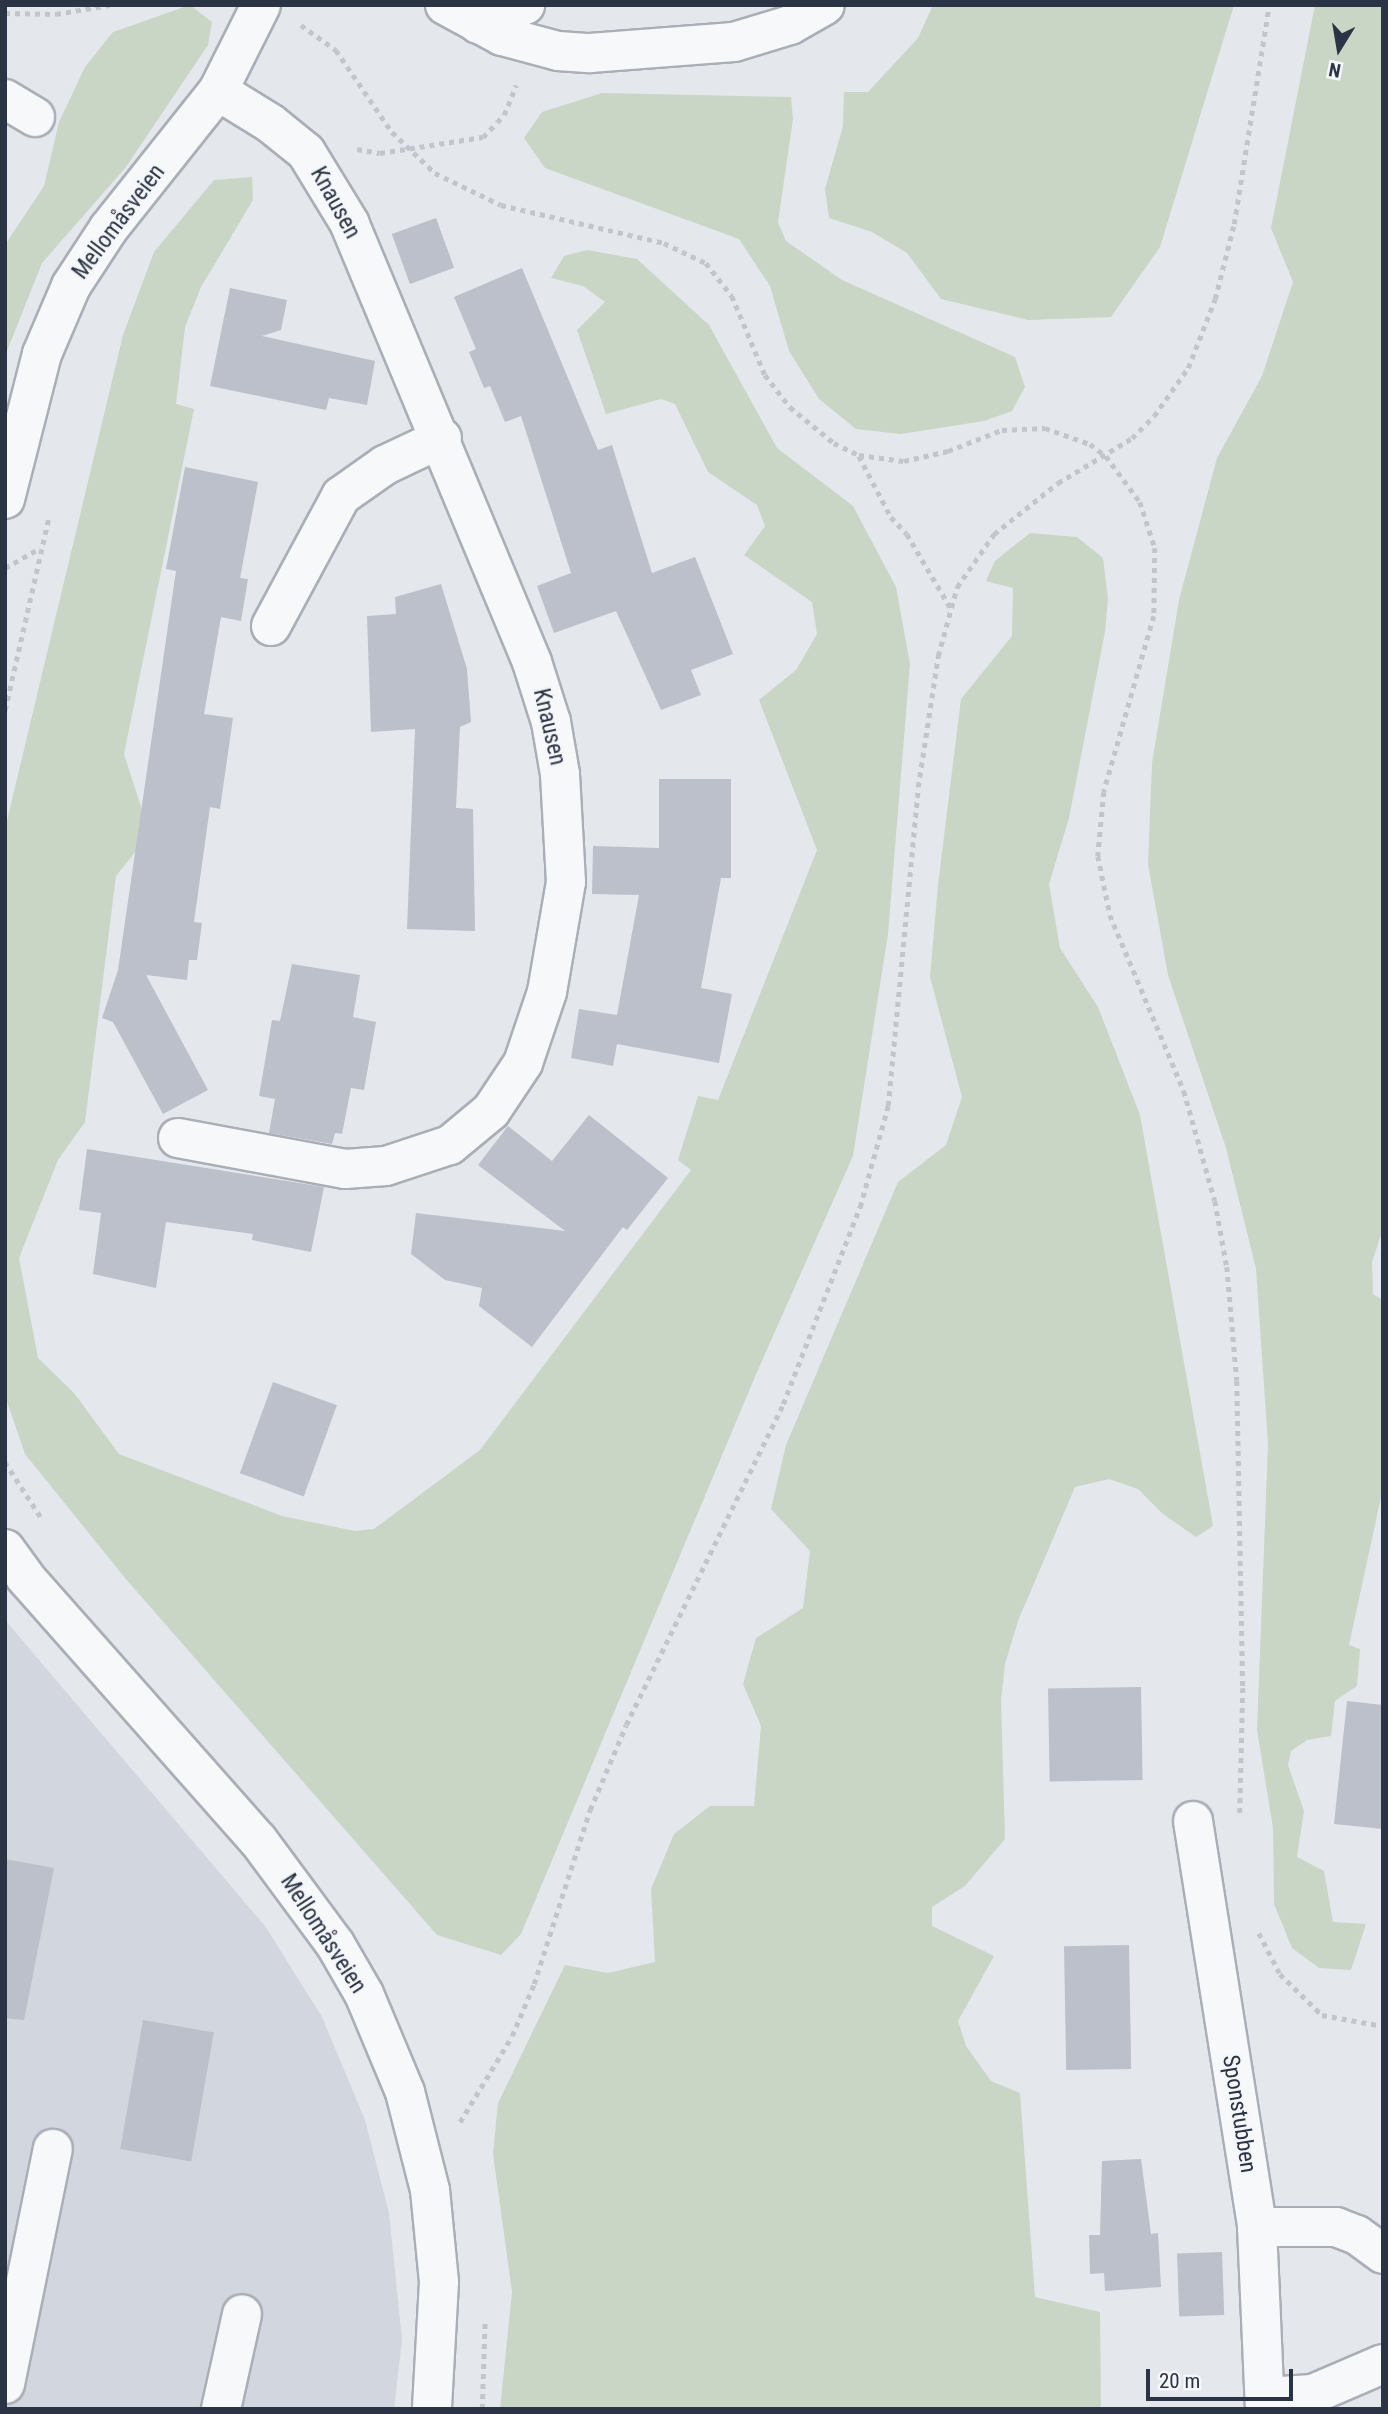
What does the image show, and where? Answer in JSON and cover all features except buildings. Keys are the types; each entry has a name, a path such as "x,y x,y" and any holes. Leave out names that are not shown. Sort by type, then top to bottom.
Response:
{"street":[{"name":"Mellomåsveien","path":"5,499 42,354 71,286 109,228 218,91 261,5"},
{"path":"445,5 478,24 527,44 590,53 693,48 761,35 825,5"},
{"path":"478,24 525,5"},
{"name":"Knausen","path":"178,1138 345,1169 416,1158 450,1145 491,1111 523,1063 535,1033 559,935 566,881 560,774 551,722 532,662 442,438 329,184 288,135 218,91"},
{"path":"271,626 341,496 385,465 442,438"},
{"name":"Mellomåsveien","path":"5,1549 33,1587 258,1840 335,1944 365,1994 405,2092 430,2190 439,2283 432,2409"},
{"name":"Sponstubben","path":"1193,1821 1257,2227 1265,2403"},
{"path":"5,2384 53,2148"},
{"path":"1257,2227 1336,2227 1357,2235 1383,2254"},
{"path":"221,2409 242,2314"},
{"path":"1265,2403 1313,2394 1383,2364"}],"path":[{"path":"5,13 56,14 109,5"},
{"path":"460,2123 512,2036 534,1984 590,1810 626,1725 783,1404 860,1207 888,1105 918,787 950,608 970,562 994,534 1058,483 1105,456 1154,416 1188,368 1202,338 1234,224 1269,5"},
{"path":"299,24 336,50 406,149 435,173 501,205 664,243 706,263 726,287 765,374 790,407 814,430 859,455 892,460 926,457 1021,427 1069,434 1105,456 1140,502 1156,548 1157,568 1149,637 1098,820 1098,856 1111,915 1184,1091 1215,1201 1227,1267 1237,1381 1241,1829"},
{"path":"406,149 462,142 494,129 504,115 527,44"},
{"path":"859,455 886,508 907,534 950,608"},
{"path":"5,568 41,547"},
{"path":"1255,1925 1280,1973 1312,2007 1339,2022 1383,2026"}],"shaded area":[{"path":"5,1620 265,1926 322,2017 365,2120 389,2213 402,2340 394,2409 5,2409"}],"green space":[{"path":"190,5 212,22 208,45 126,167 42,263 5,356 5,245 44,186 59,122 85,67 113,32"},
{"path":"933,5 1234,5 1160,247 1111,317 1028,320 941,299 907,253 872,232 829,218 825,189 843,126 844,92 868,92 918,38"},
{"path":"1315,5 1383,5 1383,1229 1372,1262 1373,1294 1383,1300 1383,1488 1349,1645 1360,1649 1357,1686 1335,1701 1331,1736 1307,1740 1291,1751 1288,1765 1304,1811 1297,1857 1324,1871 1333,1922 1366,1924 1351,1970 1319,1968 1292,1948 1274,1904 1273,1828 1257,1730 1268,1444 1256,1269 1226,1148 1168,975 1148,864 1152,763 1179,600 1217,458 1262,376 1293,282 1271,228"},
{"path":"602,93 791,97 793,119 778,222 786,241 842,280 1015,357 1025,387 1012,411 984,421 901,434 856,429 819,399 789,351 770,286 739,239 545,168 524,138 542,112"},
{"path":"252,177 253,200 201,287 185,327 176,404 194,409 124,754 145,819 140,846 116,876 85,1122 58,1160 19,1258 38,1358 74,1393 119,1454 282,1516 355,1531 374,1529 480,1450 691,1170 678,1160 698,1096 718,1100 817,850 759,700 796,670 817,634 812,602 744,555 765,526 757,505 708,472 675,404 661,399 606,414 577,330 605,302 583,286 551,278 564,256 587,250 637,259 709,325 777,448 853,506 896,587 910,664 888,934 853,1156 757,1372 521,1934 501,1955 437,1935 125,1578 25,1454 5,1396 5,829 123,335 154,252 214,180"},
{"path":"1030,533 1077,537 1103,558 1108,598 1105,632 1069,818 1049,884 1060,948 1098,1007 1140,1115 1213,1526 1196,1537 1163,1514 1138,1489 1109,1479 1075,1487 1018,1621 1005,1664 1001,1700 1005,1839 965,1886 932,1907 932,1926 994,1956 958,2021 966,2046 991,2081 1020,2093 1035,2297 1100,2312 1101,2409 500,2409 512,2292 493,2154 498,2103 565,1965 608,1973 655,1962 651,1889 674,1834 710,1806 754,1806 761,1726 743,1684 756,1638 803,1608 810,1551 771,1509 786,1445 898,1182 946,1145 962,1097 930,977 938,885 961,699 1012,636 1013,588 986,581 995,561"}]}
